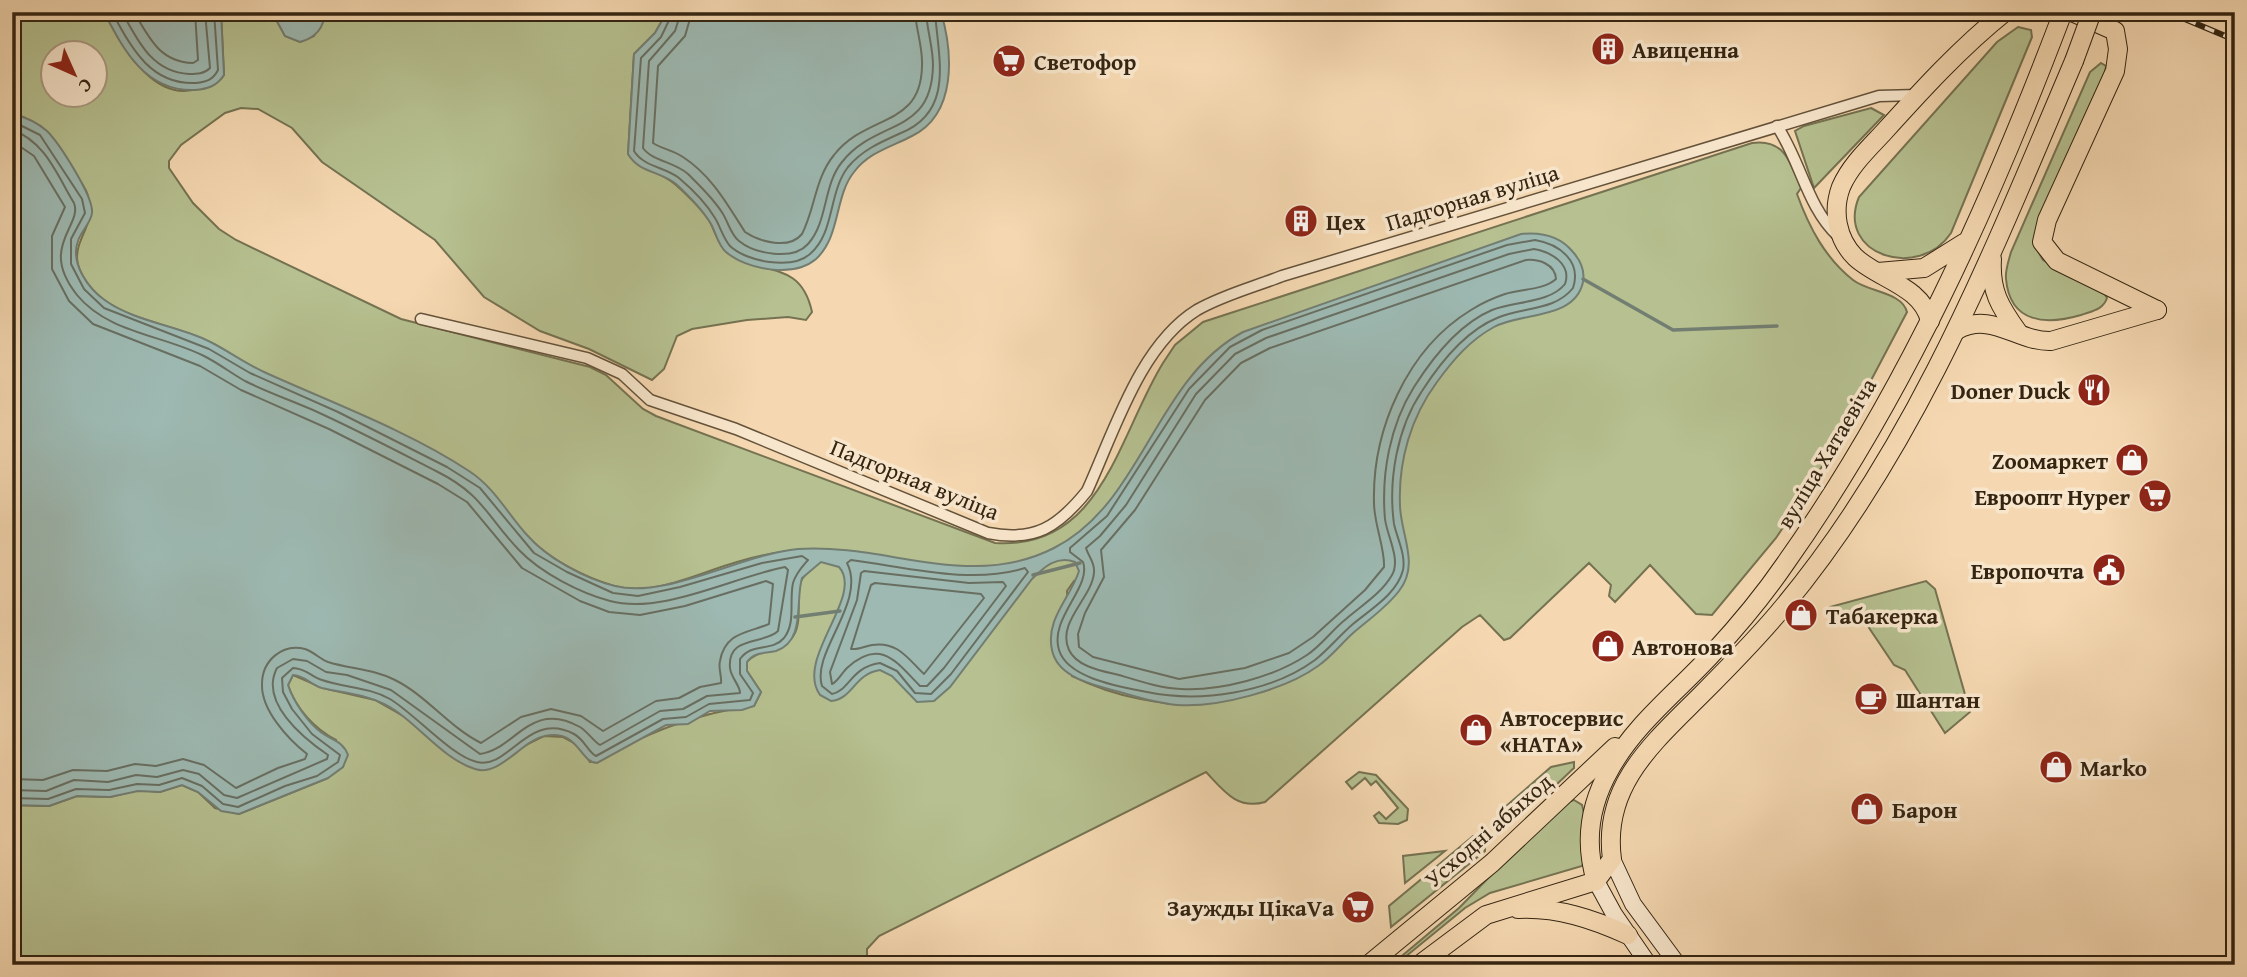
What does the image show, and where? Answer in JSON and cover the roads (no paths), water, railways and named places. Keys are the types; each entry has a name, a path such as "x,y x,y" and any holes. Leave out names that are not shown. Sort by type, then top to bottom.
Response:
{"main road":[{"path":"1930,321 1926,310 1914,296 1856,257 1843,240 1837,208 1845,180 1918,95 2005,12"},
{"name":"вуліца Хатаевіча","path":"1595,881 1589,841 1595,801 1610,769 1637,729 1712,654 1776,578 1866,441 1930,321 1967,241 2063,12"},
{"path":"1957,330 1983,323 2018,332 2039,341 2051,341 2157,310 2057,261 2042,242 2047,220 2117,62 2115,31 2072,12"},
{"path":"1678,965 1633,904 1612,859 1610,827 1614,809 1634,765 1752,642 1818,564 1892,453 1957,330 1993,251 2074,61 2092,12"},
{"path":"1875,272 1903,272 1924,268 1967,241"},
{"path":"1993,251 1991,282 1996,302 2018,332"},
{"name":"Усходні абыход","path":"1368,965 1492,863 1637,729"},
{"path":"1419,965 1474,923 1500,909 1595,881 1612,859"},
{"path":"1595,881 1649,965"},
{"path":"1500,909 1531,908 1564,912 1602,923 1628,935"}],"street":[{"name":"Падгорная вуліца","path":"421,319 587,358 622,374 650,400 736,429 988,533 1014,538 1054,524 1082,498 1143,370 1170,332 1198,310 1282,276 1777,126 1879,96 1918,95"},
{"path":"1777,126 1790,146 1818,213 1843,240"}],"water":[{"path":"104,12 221,12 224,75 215,84 200,90 178,89 163,84 150,76 129,54"},
{"path":"272,12 325,12 318,32 300,42 285,36"},
{"path":"667,12 941,12 949,63 944,98 927,126 873,155 854,172 843,193 830,239 816,259 807,265 783,270 758,267 726,252 707,218 676,184 638,165 628,154 634,54 655,33"},
{"path":"12,114 31,120 47,131 82,183 92,213 78,241 76,258 87,283 106,301 140,318 202,338 264,372 369,418 446,456 469,471 494,493 535,544 579,573 615,586 658,586 798,549 863,552 959,566 1022,560 1054,548 1084,528 1109,502 1188,380 1213,353 1243,332 1521,234 1549,236 1562,242 1580,262 1583,282 1570,303 1546,313 1505,322 1485,332 1462,351 1443,374 1420,410 1404,456 1400,506 1409,560 1405,581 1388,603 1323,662 1304,675 1269,690 1211,704 1177,705 1140,698 1072,676 1055,658 1051,639 1055,618 1079,571 1075,562 1062,560 1046,567 1032,579 950,687 934,701 917,702 892,676 880,670 864,676 844,696 831,701 820,695 814,680 821,646 838,611 845,579 839,567 821,562 802,578 798,619 792,639 776,651 757,654 747,662 747,671 761,692 754,706 742,710 710,711 688,724 666,725 597,763 586,757 572,741 556,735 536,739 493,768 475,769 462,764 439,748 407,719 384,704 322,688 293,675 288,685 293,698 311,724 340,744 348,755 343,767 328,778 239,814 221,811 198,792 182,785 160,792 138,791 110,797 77,796 49,806 12,805"}],"waterway":[{"path":"1583,279 1673,330 1777,326"},
{"path":"1033,575 1080,563"},
{"path":"795,617 840,611"}],"railway":[{"path":"2168,12 2235,40"}],"place":[{"name":"Авиценна","path":"1608,49"},
{"name":"Светофор","path":"1009,61"},
{"name":"Цех","path":"1301,221"},
{"name":"Doner Duck","path":"2094,390"},
{"name":"Zooмаркет","path":"2132,460"},
{"name":"Евроопт Hyper","path":"2155,496"},
{"name":"Европочта","path":"2109,570"},
{"name":"Табакерка","path":"1801,615"},
{"name":"Автонова","path":"1608,646"},
{"name":"Шантан","path":"1871,699"},
{"name":"Автосервис «НАТА»","path":"1476,730"},
{"name":"Marko","path":"2056,767"},
{"name":"Барон","path":"1867,809"},
{"name":"Заужды ЦікаVа","path":"1358,907"}]}
